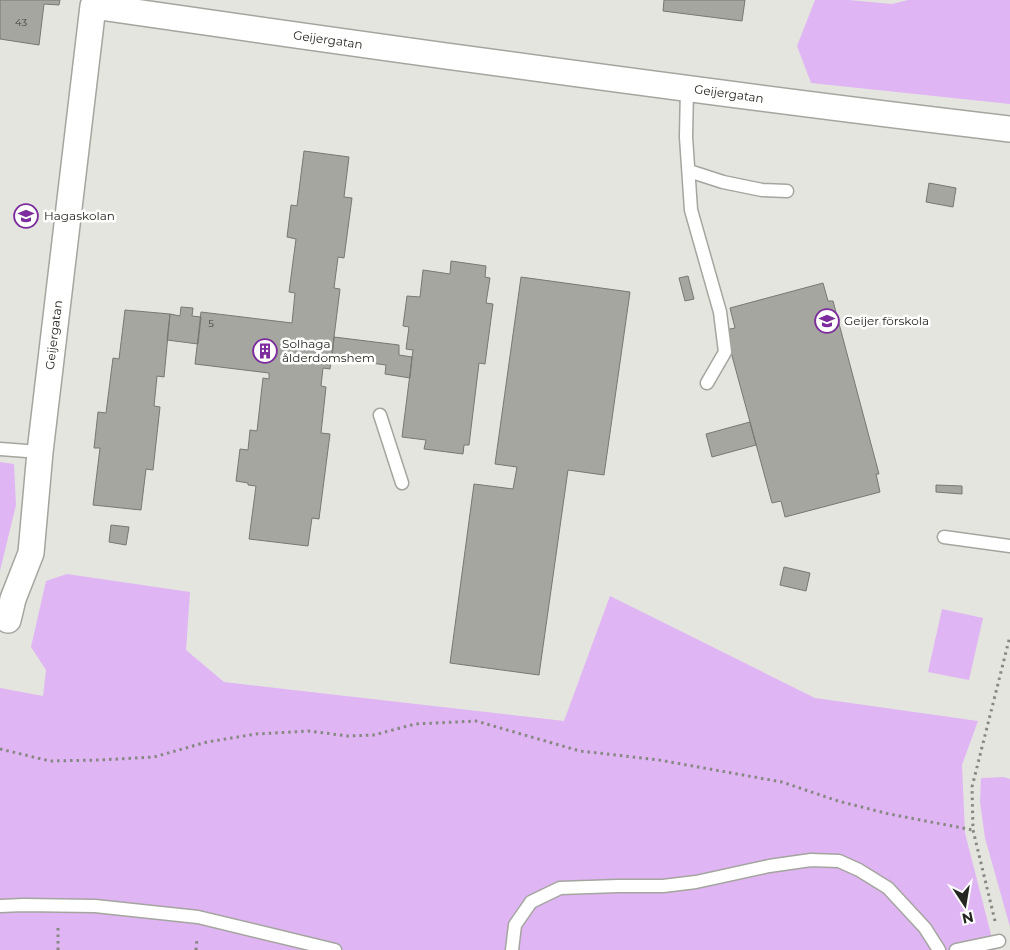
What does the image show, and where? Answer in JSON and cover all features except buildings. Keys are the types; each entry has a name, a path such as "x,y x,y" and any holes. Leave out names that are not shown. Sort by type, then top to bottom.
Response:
{"street":[{"name":"Geijergatan","path":"8,620 30,553 40,452 93,3 456,58 842,109 1010,129"}],"lane":[{"path":"686,88 686,137 691,210 720,312 725,352 708,384"},
{"path":"689,171 723,182 762,190 786,192"},
{"path":"380,415 402,483"},
{"path":"0,449 40,452"},
{"path":"944,537 1010,546"},
{"path":"512,950 515,925 531,902 560,888 663,886 696,882 769,866 811,860 839,861 859,870 888,888 925,928 940,950"},
{"path":"0,906 95,906 198,918 335,950"},
{"path":"956,950 999,942"}],"path":[{"path":"999,942 974,830 972,787 1010,636"},
{"path":"0,749 50,761 154,757 207,742 256,734 309,731 348,736 374,735 414,724 476,721 580,751 659,760 782,782 838,801 889,814 974,830"}],"shaded area":[{"path":"815,0 849,0 892,4 908,0 1010,0 1010,104 811,83 797,46"},
{"path":"0,462 14,464 16,505 0,571"},
{"path":"67,574 190,592 186,650 224,682 564,721 610,596 815,698 978,721 962,765 965,833 995,950 0,950 0,688 43,696 46,670 31,647 46,581"},
{"path":"942,609 983,618 969,680 928,672"},
{"path":"1004,777 1010,779 1010,927 985,838 980,802 981,778"}],"place":[{"name":"Hagaskolan","path":"26,216"},
{"name":"Geijer förskola","path":"827,321"},
{"name":"Solhaga ålderdomshem","path":"265,351"}]}
